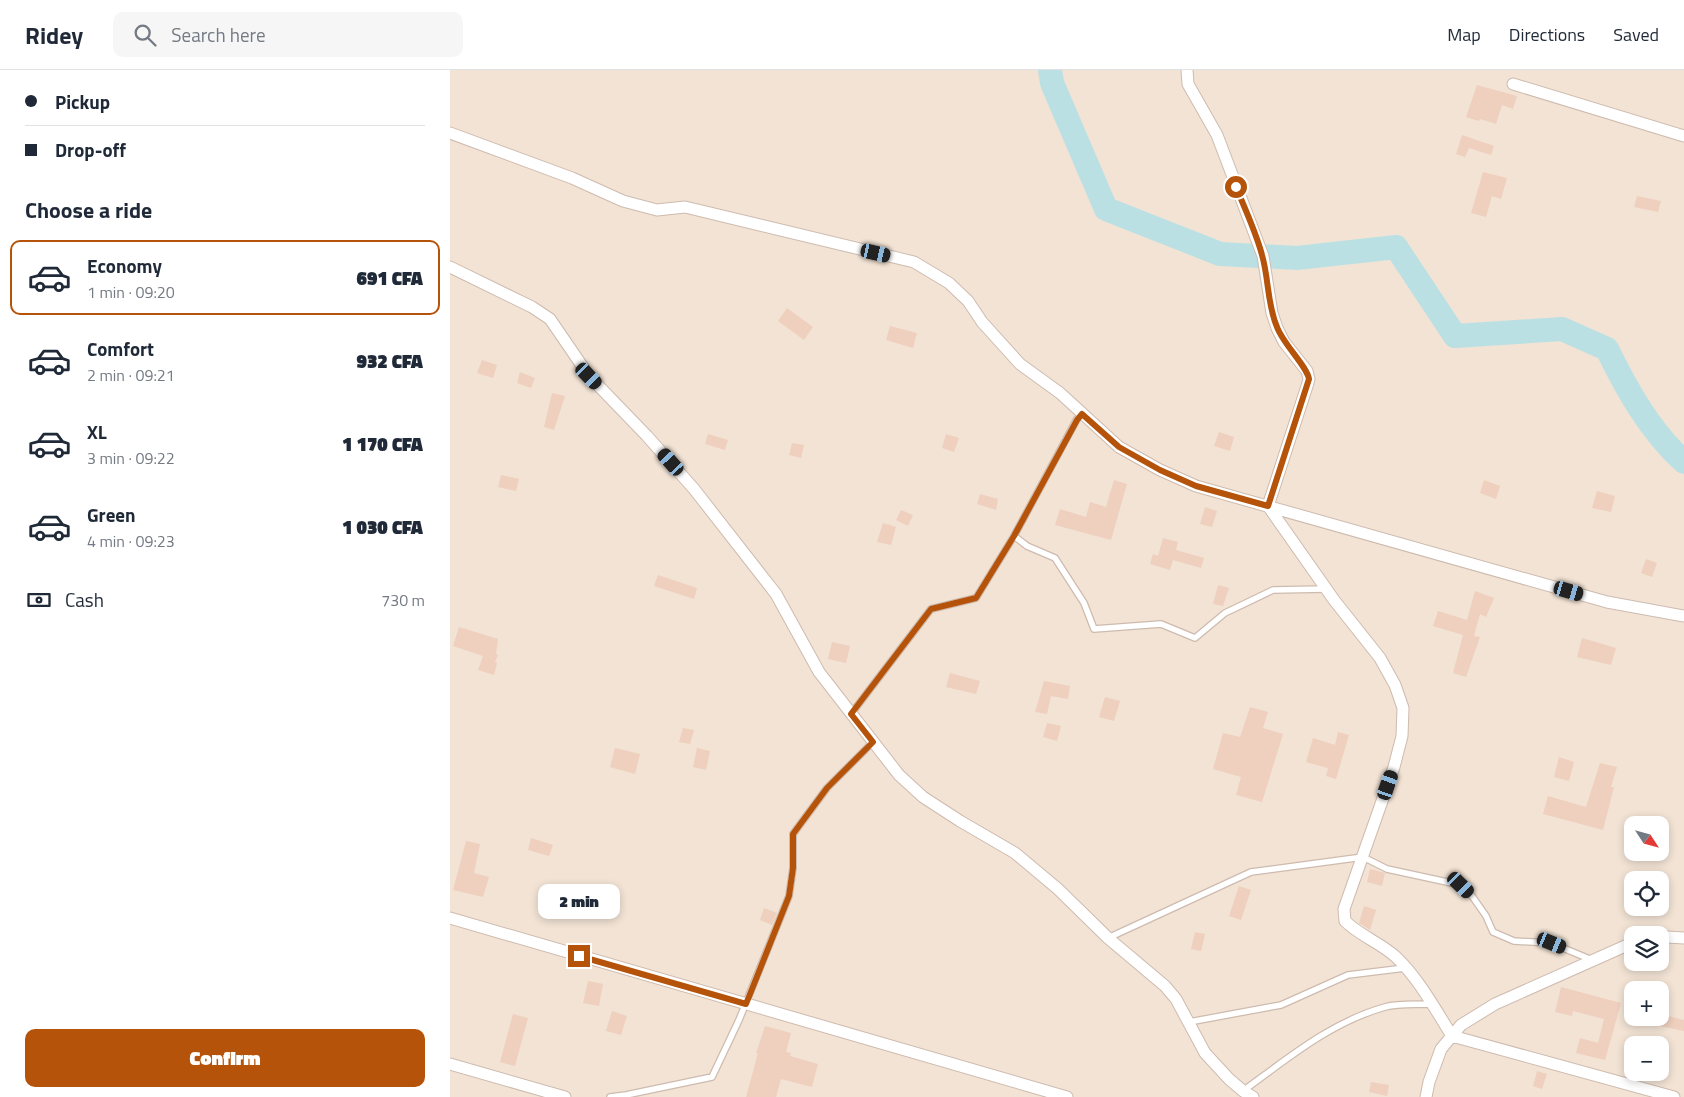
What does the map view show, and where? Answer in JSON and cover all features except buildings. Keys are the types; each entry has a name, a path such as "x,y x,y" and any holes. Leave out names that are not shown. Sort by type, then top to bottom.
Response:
{"street":[{"path":"1187,70 1188,84 1217,135 1263,256 1272,313 1277,328 1284,342 1309,375 1268,506"},
{"path":"1513,84 1684,136"},
{"path":"450,133 572,178 623,202 657,210 685,207 914,262 949,283 968,301 982,322 1020,364 1060,393 1119,447 1160,470 1196,486 1607,602 1684,616"},
{"path":"450,267 532,307 550,319 589,376 647,436 694,489 776,594 819,672 899,775 923,796 960,821 1015,853 1058,889 1108,938 1165,986 1176,999 1205,1052 1229,1080 1248,1094"},
{"path":"1268,506 1326,589 1380,658 1395,685 1403,708 1402,736 1394,768 1344,908 1345,921 1354,930 1395,956 1432,1004 1452,1036 1674,1097"},
{"path":"450,918 1067,1097"},
{"path":"1669,937 1684,938"},
{"path":"1426,1097 1429,1082 1441,1049 1462,1025 1496,1004 1624,947"},
{"path":"450,1064 565,1097"}],"lane":[{"path":"851,714 931,609 976,598 1014,536 1082,414"},
{"path":"1014,536 1027,546 1055,558 1084,603 1094,629 1161,624 1194,638 1225,613 1273,590 1326,589"},
{"path":"610,1097 712,1077 746,1004 789,896 793,868 793,834 827,788 873,742"},
{"path":"1108,938 1251,872 1363,856 1387,869 1461,885 1472,896 1486,916 1493,932 1514,941 1552,943 1594,960"},
{"path":"1189,1022 1282,1005 1348,975 1405,968"},
{"path":"1248,1094 1311,1042 1352,1019 1387,1006 1432,1004"}],"shaded area":[{"path":"450,70 1684,70 1684,1097 450,1097"}],"waterway":[{"path":"1050,70 1052,83 1106,209 1220,254 1297,258 1396,247 1455,336 1562,329 1607,349 1640,409 1660,437 1684,462"}],"route":[{"path":"579,956 746,1004 789,896 793,868 793,834 827,788 873,742 851,714 931,609 976,598 1014,536 1082,414 1119,447 1160,470 1196,486 1268,506 1309,375 1284,342 1277,328 1269,298 1263,256 1236,187"}]}
